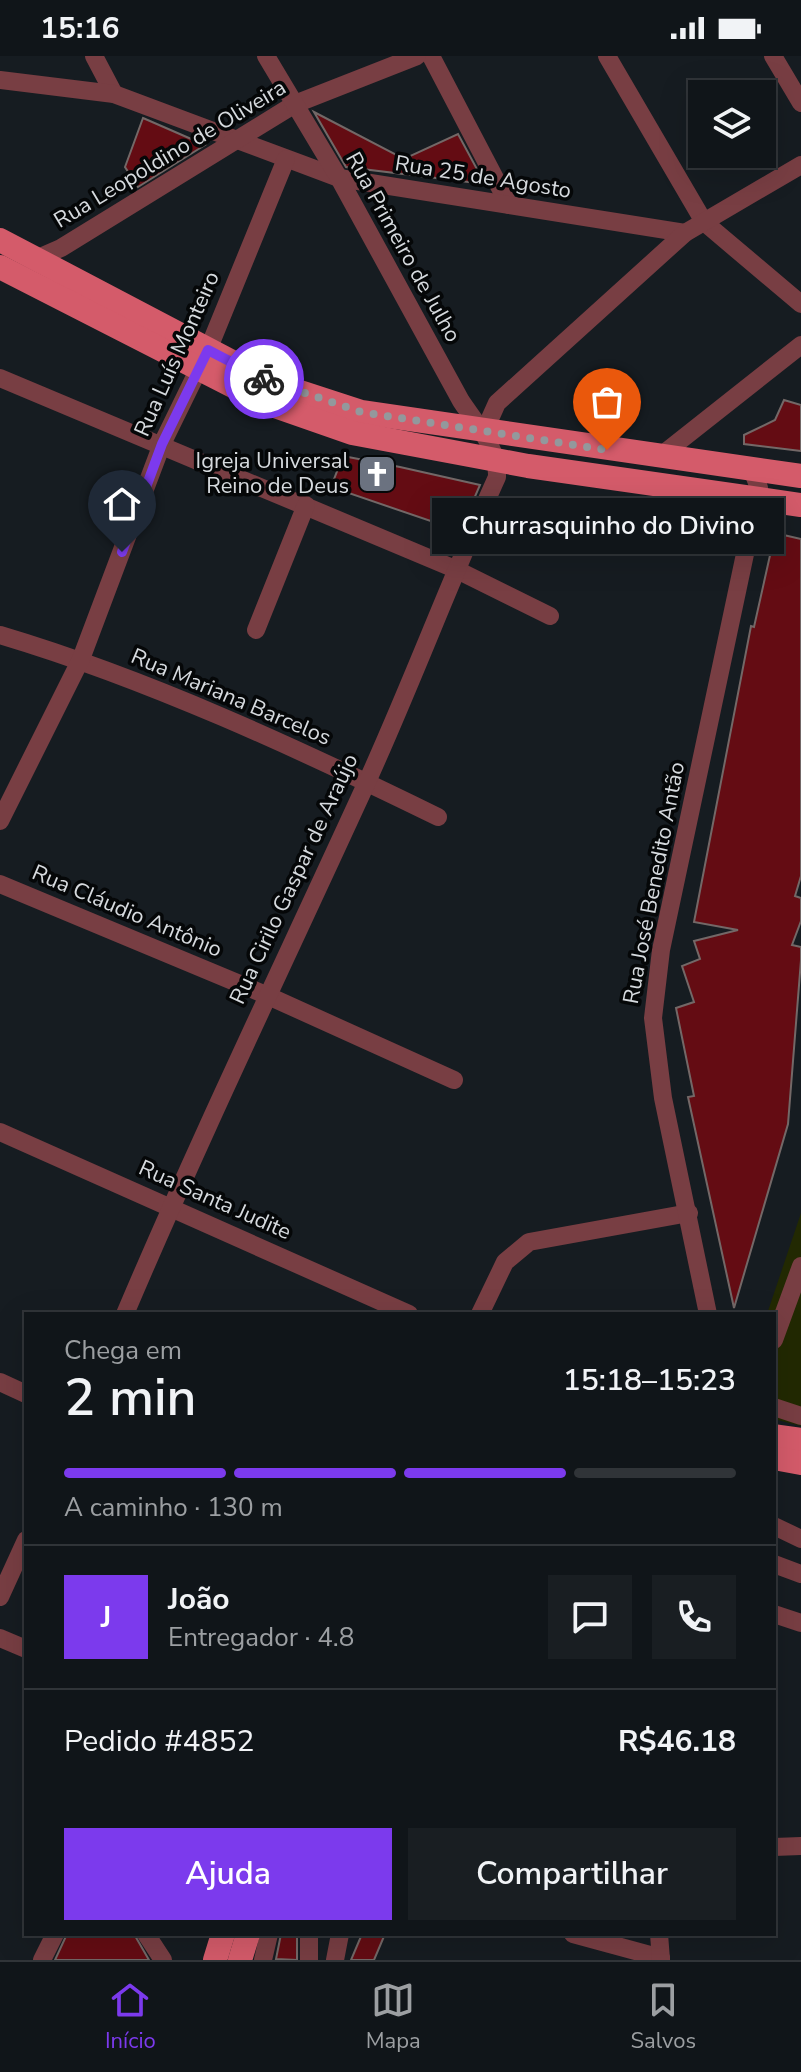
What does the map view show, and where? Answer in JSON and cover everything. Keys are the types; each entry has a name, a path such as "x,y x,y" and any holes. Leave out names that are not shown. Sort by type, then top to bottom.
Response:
{"main road":[{"path":"0,240 38,258 266,403 352,433 498,461 801,505"},
{"path":"0,267 202,360 361,412 658,458 746,466 801,476"},
{"path":"776,1436 801,1440"},
{"path":"776,1458 801,1463"},
{"path":"215,1960 222,1936"},
{"path":"240,1960 247,1936"}],"street":[{"path":"94,56 114,94"},
{"name":"Rua Primeiro de Julho","path":"266,56 339,178 461,401 484,432 498,461"},
{"name":"Rua Leopoldino de Oliveira","path":"38,258 61,248 295,104 417,56"},
{"path":"431,56 509,205"},
{"path":"607,56 704,222 801,304"},
{"path":"773,56 801,103"},
{"name":"Rua 25 de Agosto","path":"0,80 114,94 339,178 685,233"},
{"name":"Rua Luís Monteiro","path":"0,821 81,659 162,444 202,360 286,159"},
{"path":"484,432 497,403 685,233 801,165"},
{"path":"658,458 801,345"},
{"path":"0,378 455,569 550,616"},
{"name":"Rua Cirilo Gaspar de Araújo","path":"126,1312 266,995 367,782 455,569 497,477 498,461"},
{"name":"Rua José Benedito Antão","path":"708,1312 663,1098 653,1018 661,950 756,498 757,479 746,466"},
{"path":"256,630 306,505"},
{"name":"Rua Mariana Barcelos","path":"0,635 81,659 367,782 438,817"},
{"name":"Rua Cláudio Antônio","path":"0,884 266,995 454,1080"},
{"name":"Rua Santa Judite","path":"0,1132 405,1312"},
{"path":"481,1312 505,1262 529,1242 689,1213"},
{"path":"776,1335 801,1266"},
{"path":"0,1382 24,1393"},
{"path":"776,1408 801,1416"},
{"path":"776,1527 801,1539"},
{"path":"0,1597 24,1544"},
{"path":"776,1565 801,1574"},
{"path":"776,1615 801,1623"},
{"path":"0,1638 24,1648"},
{"path":"776,1847 801,1846"},
{"path":"42,1960 54,1936"},
{"path":"147,1936 163,1960"},
{"path":"263,1960 269,1936"},
{"path":"309,1936 309,1960"},
{"path":"335,1960 340,1936"},
{"path":"580,1936 661,1959 659,1936"}],"green space":[{"path":"801,1213 801,1426 776,1420 776,1312 768,1312"}],"building":[{"path":"314,112 404,159 458,134 485,184 346,167"},
{"path":"143,118 205,145 138,187 125,167"},
{"path":"784,400 801,405 801,451 744,444 744,435 775,420"},
{"path":"343,456 480,485 460,531 331,487"},
{"path":"775,533 801,539 801,876 795,896 801,898 801,921 792,945 801,947 801,960 788,1124 734,1308 688,1097 694,1096 676,1008 694,1002 682,966 700,959 694,941 738,930 694,922 751,626 754,627"},
{"path":"66,1936 135,1936 149,1960 55,1960"},
{"path":"281,1936 297,1936 297,1960 276,1959"},
{"path":"361,1936 384,1936 374,1960 351,1960"}],"way so far":[{"path":"264,379 361,412 607,450"}],"place":[{"name":"Churrasquinho do Divino","path":"607,450"},
{"name":"Igreja Universal Reino de Deus","path":"377,474"}],"route":[{"path":"122,552 162,444 208,350 264,379"}]}
